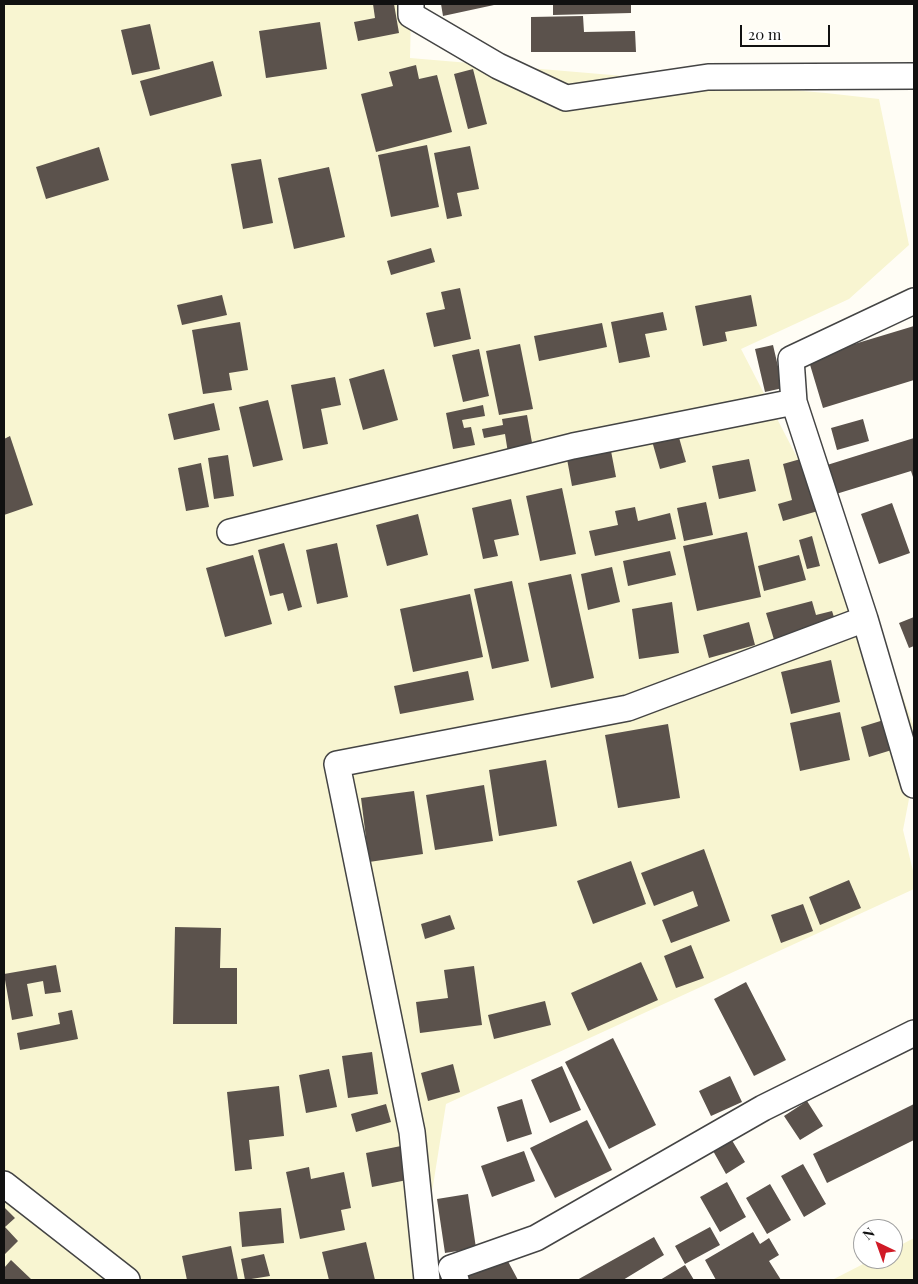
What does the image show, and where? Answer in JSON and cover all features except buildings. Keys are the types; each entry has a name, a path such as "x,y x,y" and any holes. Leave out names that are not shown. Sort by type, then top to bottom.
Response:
{"street":[{"path":"411,4 412,15 498,66 566,98 708,77 914,76"},
{"path":"914,301 791,360 794,402 866,619 914,785"},
{"path":"230,532 573,446 794,402"},
{"path":"427,1280 412,1132 337,764 628,708 866,619"},
{"path":"456,1280 451,1268 536,1238 763,1108 914,1033"},
{"path":"4,1184 127,1280"}],"shaded area":[{"path":"4,4 395,4 411,15 410,58 879,99 909,245 849,299 741,349 861,581 914,727 914,773 903,830 914,875 914,889 446,1104 418,1280 4,1280"},
{"path":"914,1238 914,1280 832,1280 853,1269 903,1269 903,1244"}]}
